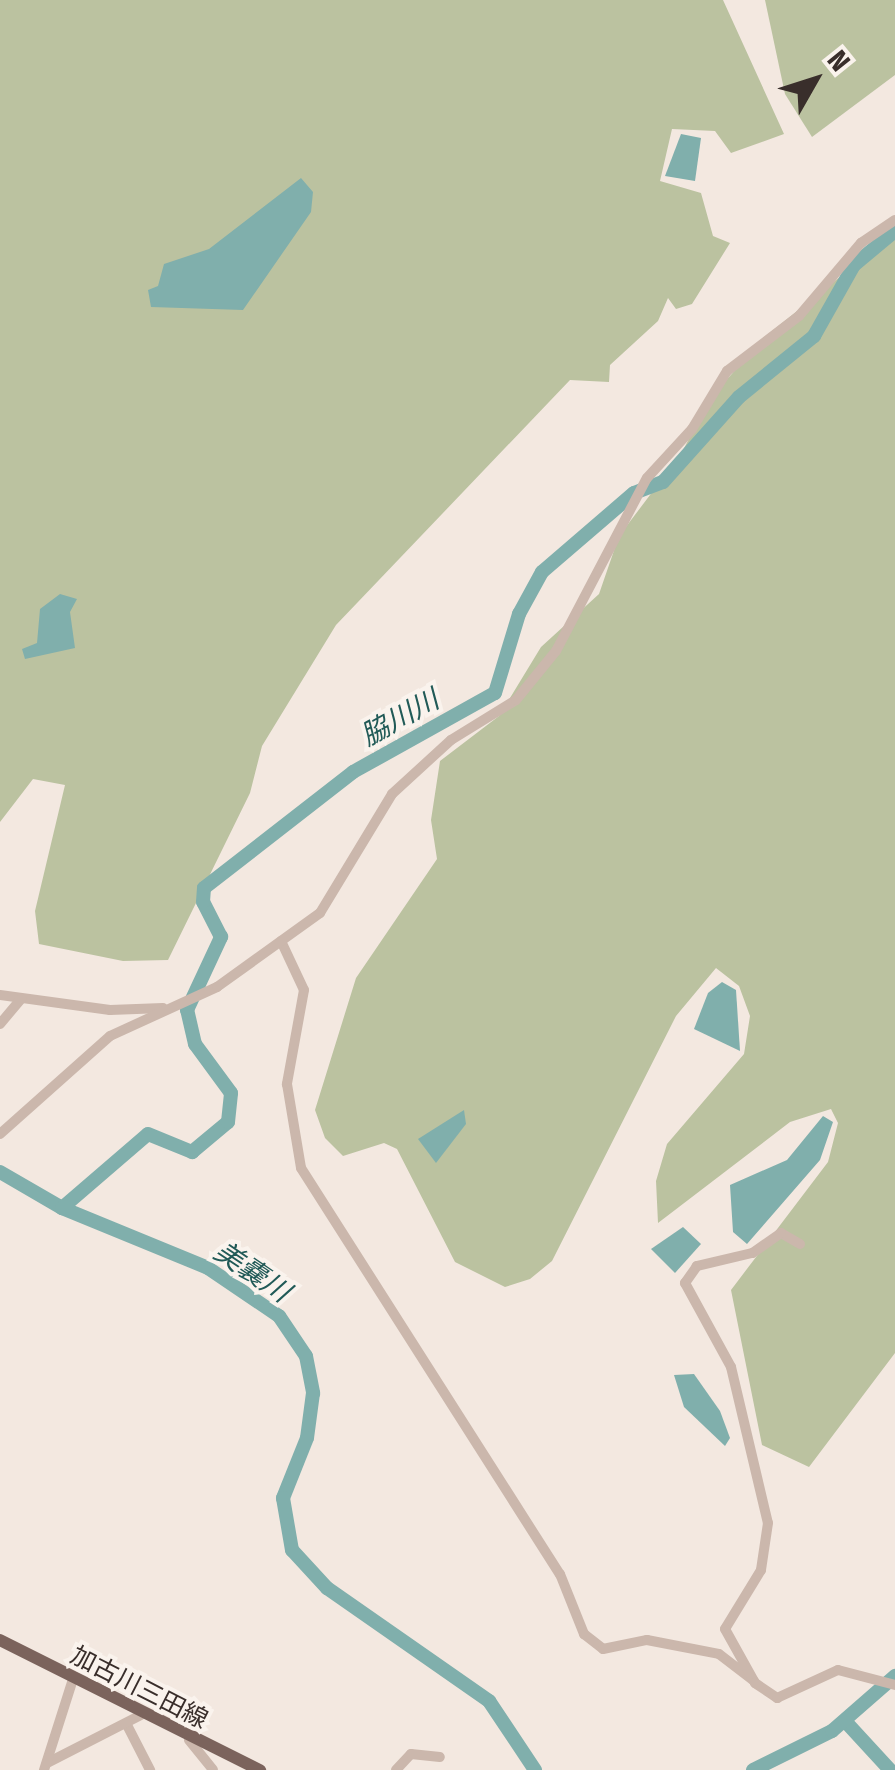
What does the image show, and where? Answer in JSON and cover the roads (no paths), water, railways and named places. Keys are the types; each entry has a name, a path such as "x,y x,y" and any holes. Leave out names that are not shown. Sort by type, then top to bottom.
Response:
{"main road":[{"name":"加古川三田線","path":"0,1640 189,1740 260,1770"}],"street":[{"path":"0,1134 110,1036 209,990 282,941 330,900 392,794 450,740 516,700 556,651 647,478 692,429 726,371 799,316 861,244 895,220"},
{"path":"282,941 304,990 288,1084 301,1168 560,1574 584,1634 602,1649 647,1640 719,1654 754,1681 786,1698 838,1670 881,1677 895,1686"},
{"path":"0,994 21,999 164,1008"},
{"path":"0,1024 21,999"},
{"path":"754,1681 725,1629 761,1570 764,1495 748,1465 731,1368 685,1283 697,1266 752,1253 781,1233 800,1244"},
{"path":"47,1766 73,1680"},
{"path":"47,1766 141,1715"},
{"path":"126,1725 150,1770"},
{"path":"189,1740 213,1770"},
{"path":"396,1770 412,1754 440,1757"}],"water":[{"path":"681,134 701,138 695,181 665,176"},
{"path":"301,178 313,192 311,212 243,310 151,307 148,290 158,286 164,264 209,249"},
{"path":"60,594 77,599 70,612 75,648 25,659 22,649 37,643 40,609"},
{"path":"722,982 736,990 740,1051 694,1029 708,993"},
{"path":"464,1110 466,1124 436,1163 418,1139"},
{"path":"823,1116 833,1122 820,1160 747,1244 733,1232 730,1185 787,1160"},
{"path":"683,1227 701,1244 675,1273 651,1249"},
{"path":"694,1374 720,1411 730,1438 725,1446 684,1407 674,1375"}],"waterway":[{"name":"脇川川","path":"62,1208 148,1134 192,1152 228,1122 231,1093 195,1044 187,1010 221,937 203,902 204,888 353,772 495,693 519,614 542,572 634,493 663,482 739,397 814,336 854,265 895,231"},
{"name":"美嚢川","path":"0,1172 62,1208 208,1268 279,1316 306,1356 313,1393 307,1438 283,1498 292,1550 327,1588 489,1701 535,1770"},
{"name":"美嚢川","path":"753,1770 832,1731 895,1676"},
{"path":"845,1721 890,1770"}]}
